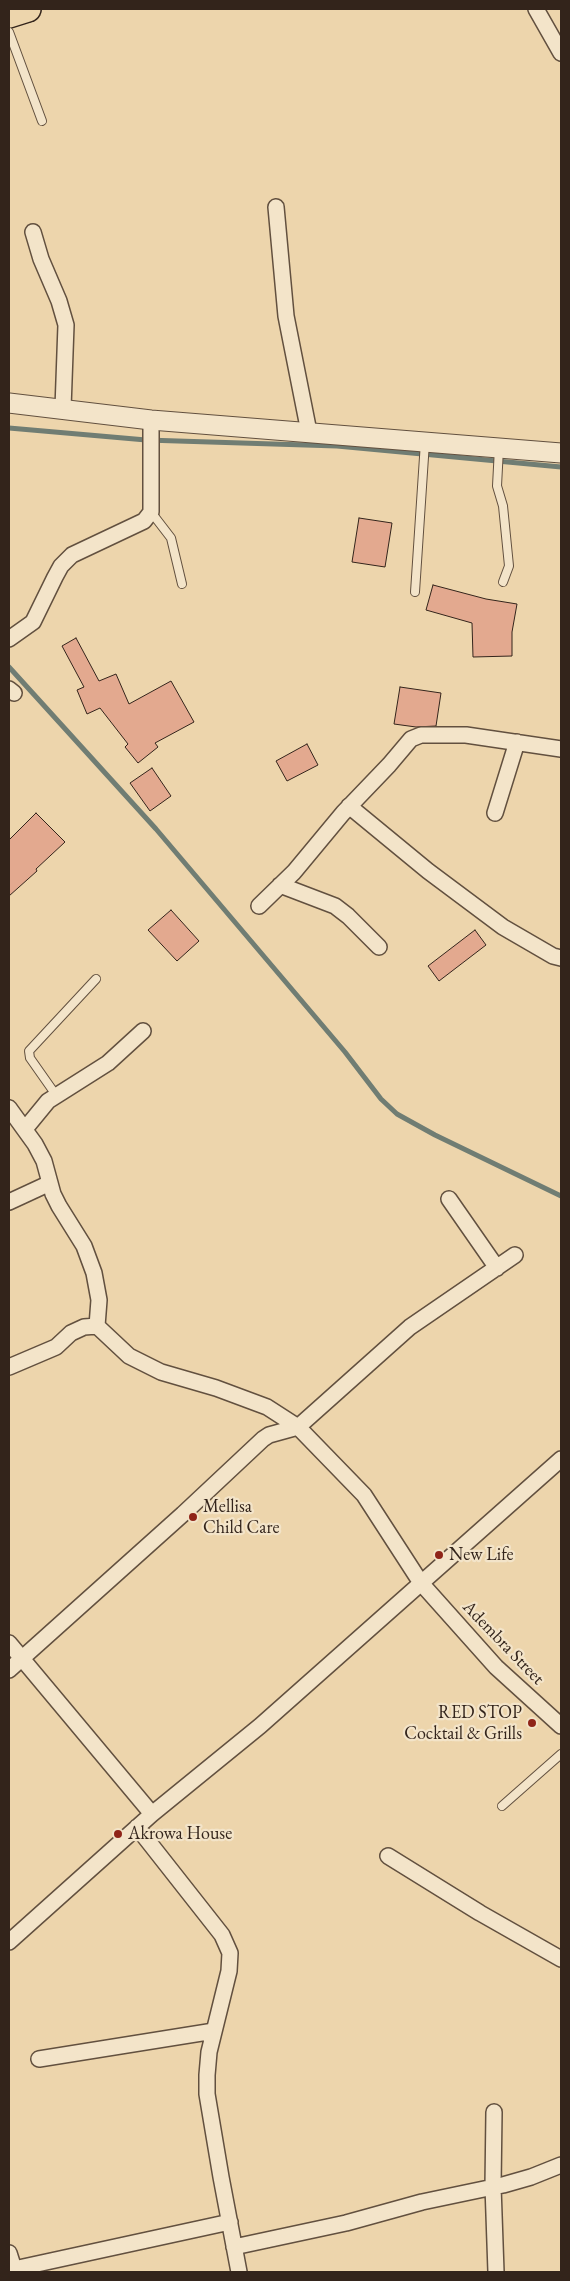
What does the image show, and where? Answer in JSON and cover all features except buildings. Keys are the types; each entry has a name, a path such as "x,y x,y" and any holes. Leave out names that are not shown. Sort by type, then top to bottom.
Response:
{"main road":[{"path":"9,15 28,9"}],"street":[{"path":"536,9 561,53"},
{"path":"276,207 286,316 309,432"},
{"path":"32,232 41,259 60,301 66,325 63,408"},
{"path":"9,403 63,408 151,432 309,432 561,453"},
{"path":"9,639 33,622 61,566 72,555 144,521 151,512 151,432"},
{"path":"259,906 280,885 349,806 389,765 402,748 417,736 466,735 561,749"},
{"path":"496,813 517,742"},
{"path":"349,806 428,872 503,927 553,956 561,958"},
{"path":"280,885 334,906 348,916 379,947"},
{"path":"25,1128 56,1095 108,1063 143,1031"},
{"path":"9,1108 25,1128 44,1161 59,1206 84,1246 94,1273 99,1300 97,1326 84,1327 71,1333 56,1347 9,1367"},
{"path":"9,1202 50,1183"},
{"path":"449,1199 497,1268"},
{"path":"9,1670 263,1439 298,1426 410,1327 515,1255"},
{"name":"Adembra Street","path":"97,1326 129,1356 161,1372 216,1388 267,1407 298,1426 364,1495 422,1583 496,1667 561,1726"},
{"path":"9,1942 152,1814 260,1726 561,1459"},
{"path":"9,1643 152,1814"},
{"path":"137,1828 222,1935 230,1953 229,1972 208,2060 208,2094 239,2272"},
{"path":"388,1856 480,1913 561,1959"},
{"path":"39,2059 214,2031"},
{"path":"494,2112 493,2186 496,2272"},
{"path":"234,2247 346,2223 422,2202 493,2186 503,2186 561,2165"},
{"path":"9,2253 14,2271 230,2222"}],"lane":[{"path":"9,32 42,121"},
{"path":"415,592 425,442"},
{"path":"499,448 497,486 502,506 509,566 503,582"},
{"path":"151,512 172,538 182,584"},
{"path":"56,1095 30,1058 29,1051 96,978"},
{"path":"502,1806 561,1754"}],"waterway":[{"path":"9,428 146,440 337,446 561,467"},
{"path":"9,667 156,829 345,1052 381,1099 397,1114 435,1135 561,1196"}],"place":[{"name":"Mellisa Child Care","path":"193,1517"},
{"name":"New Life","path":"439,1555"},
{"name":"RED STOP Cocktail & Grills","path":"532,1723"},
{"name":"Akrowa House","path":"118,1834"}]}
